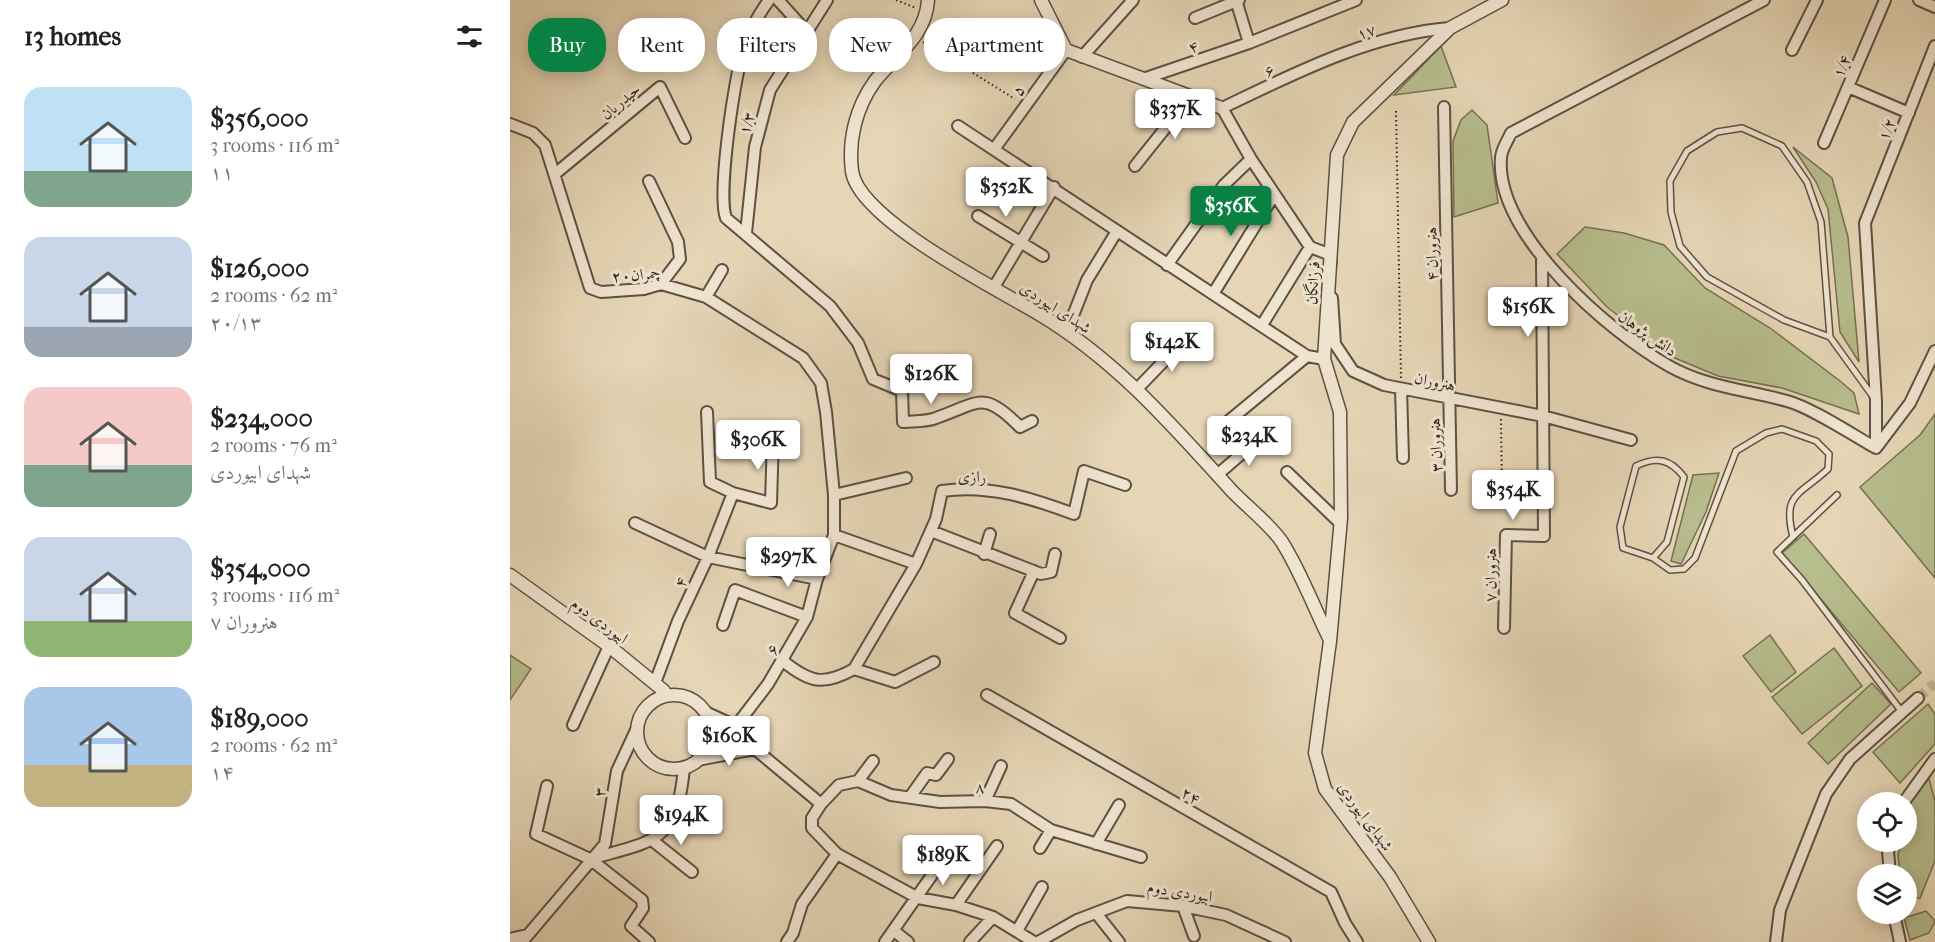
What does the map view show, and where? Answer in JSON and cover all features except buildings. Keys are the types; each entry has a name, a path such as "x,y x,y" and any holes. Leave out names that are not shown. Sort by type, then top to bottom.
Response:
{"street":[{"path":"769,0 753,23 744,46 729,126 724,212 726,218 830,306 858,343 873,379 902,391 903,422 935,419 973,403 988,402 1005,412 1020,427 1032,421"},
{"path":"778,0 794,18"},
{"path":"815,18 827,0"},
{"path":"1041,0 1066,50 1222,108 1251,159 1310,247 1330,255"},
{"path":"1082,57 1133,0"},
{"path":"1196,18 1237,0 1249,43"},
{"name":"۴","path":"1146,78 1249,43 1339,3 1356,0"},
{"name":"فرزانگان","path":"1330,641 1340,524 1340,412 1324,359 1337,155 1353,122 1450,28 1502,0"},
{"name":"دانش پژوهان","path":"1764,0 1511,133 1500,157 1505,188 1524,236 1542,259 1614,330 1671,367 1720,387 1790,401 1876,448"},
{"path":"1792,50 1817,0"},
{"name":"۱/۴","path":"1824,143 1885,0"},
{"path":"1919,0 1935,7"},
{"name":"شهدای ابیوردی","path":"927,6 916,37 874,82 856,116 851,144 852,174 870,204 899,229 1067,331 1138,388 1281,541 1330,641 1316,753 1325,789 1390,877 1429,942"},
{"name":"۱۷","path":"1327,62 1375,43 1425,30 1450,28"},
{"name":"۱/۲","path":"1876,401 1865,223 1935,46"},
{"name":"۵","path":"995,148 1066,50"},
{"name":"۶","path":"1222,108 1327,62"},
{"name":"۱/۳","path":"746,233 755,147 770,90 781,72"},
{"name":"حیدریان","path":"555,174 660,87 685,138"},
{"path":"1848,87 1908,113"},
{"path":"1135,166 1191,96"},
{"name":"هنروران ۴","path":"1444,108 1448,399"},
{"name":"چمران۲۰","path":"510,124 538,136 545,145 590,288 601,292 644,289 661,284 706,297 803,358 820,383 826,407 834,495 834,535"},
{"path":"958,126 995,148 1167,265 1307,356 1324,359"},
{"path":"1167,265 1224,185 1251,159"},
{"path":"649,181 678,242 680,260 661,284"},
{"path":"994,287 1054,187"},
{"path":"1213,294 1274,195"},
{"path":"978,216 1042,256"},
{"path":"1067,331 1087,280 1117,231"},
{"path":"1262,325 1310,247"},
{"name":"هنروران","path":"1330,255 1335,344 1353,371 1384,386 1543,416 1631,440"},
{"path":"1542,259 1543,416"},
{"path":"706,297 722,270"},
{"path":"1138,388 1186,338"},
{"path":"1876,448 1910,403 1935,351"},
{"path":"1219,429 1307,356"},
{"path":"1401,389 1403,458"},
{"name":"هنروران ۳","path":"1448,399 1452,490"},
{"path":"1876,401 1876,448"},
{"path":"707,412 710,482 733,493 771,503 773,438"},
{"name":"هنروران ۷","path":"1504,628 1506,535 1544,536 1543,416"},
{"path":"1217,475 1261,437"},
{"name":"رازی","path":"854,669 916,564 931,531 942,492 977,488 1034,500 1074,514 1084,471 1125,485"},
{"path":"1287,472 1340,524"},
{"path":"834,495 906,478"},
{"name":"۴","path":"662,690 678,621 708,557 733,493"},
{"path":"635,523 708,557 817,579"},
{"path":"931,531 984,554 1041,574 1051,572 1055,554"},
{"path":"984,554 990,534"},
{"path":"834,535 916,564"},
{"name":"۶","path":"736,726 783,661 807,617 817,579 834,535"},
{"path":"1034,571 1015,613 1060,638"},
{"name":"ابیوردی دوم","path":"510,575 609,646 662,690"},
{"path":"723,625 735,590 807,617"},
{"path":"573,725 609,646"},
{"path":"783,661 794,670 817,681 836,680 854,669 895,682 934,662"},
{"path":"755,749 698,760 684,768 668,768 653,763 639,744 637,728 648,706 662,690 690,698 705,712 736,726 755,749 821,804 839,785 858,781 873,761"},
{"name":"۲۴","path":"987,695 1331,892 1357,942"},
{"path":"1776,942 1780,910 1826,794 1850,759 1918,698"},
{"path":"698,760 711,737 705,712"},
{"name":"۳","path":"524,938 605,844 617,771 637,728"},
{"path":"910,797 927,773 936,775 948,759"},
{"path":"1911,792 1935,759"},
{"path":"985,801 1000,766"},
{"path":"590,859 653,841 674,815 681,797 684,768"},
{"name":"۸","path":"858,781 891,795 940,802 985,801 1011,804 1051,830 1141,856"},
{"path":"547,786 536,834 590,859 644,904 631,926 649,942"},
{"name":"ابیوردی دوم","path":"821,804 812,818 812,828 837,854 918,898 956,905 993,917 1036,942 1077,920 1127,901 1183,906 1226,915 1285,942"},
{"path":"1096,844 1119,805"},
{"path":"1040,848 1051,830"},
{"path":"653,841 692,872"},
{"path":"956,905 997,846"},
{"path":"787,942 793,933 802,904 837,854"},
{"path":"885,942 944,858"},
{"path":"1017,931 1042,887"},
{"path":"1183,906 1194,936"},
{"path":"1096,913 1119,942"},
{"path":"970,942 993,917"},
{"path":"1896,924 1900,942"},
{"path":"894,931 908,942"},
{"path":"1059,931 1067,942"},
{"path":"510,939 524,938"}],"lane":[{"path":"1830,337 1784,320 1707,277 1680,246 1671,212 1670,181 1687,151 1717,132 1742,128 1782,146 1807,182 1821,222 1830,337 1876,401"},
{"path":"1653,558 1667,542 1684,477 1674,465 1661,461 1647,460 1636,466 1620,527 1623,548 1653,558 1670,570 1684,569 1695,558 1736,451 1766,433 1782,429 1816,441 1829,454 1828,469 1791,499 1787,516 1793,537"},
{"path":"1837,495 1777,552 1802,580 1902,712"}],"path":[{"path":"896,0 927,6"},
{"path":"916,37 1026,106"},
{"path":"1396,111 1401,389"},
{"path":"1501,409 1502,488"}],"green space":[{"path":"1441,46 1456,87 1394,95"},
{"path":"1472,110 1487,125 1498,203 1454,217 1453,141 1461,120"},
{"path":"1793,147 1832,178 1848,237 1859,362 1840,332 1828,209 1816,182"},
{"path":"1585,227 1624,233 1664,245 1705,288 1770,328 1854,393 1859,414 1782,388 1718,376 1670,356 1607,307 1557,254"},
{"path":"1935,414 1935,578 1860,487 1920,435"},
{"path":"1719,473 1706,512 1681,564 1671,561 1693,475"},
{"path":"1804,534 1921,673 1899,692 1782,553"},
{"path":"1770,635 1796,672 1771,692 1743,656"},
{"path":"1834,648 1862,686 1802,734 1772,697"},
{"path":"510,655 531,669 510,700"},
{"path":"1872,683 1891,704 1828,764 1808,743"},
{"path":"1928,704 1935,714 1935,744 1900,783 1873,752"},
{"path":"1928,775 1935,801 1935,861 1920,898 1917,898 1917,864 1899,864 1898,855 1899,852 1917,852 1917,793"},
{"path":"1926,911 1935,921 1929,933 1910,940 1906,924 1917,924 1917,914"}],"tunnel":[{"path":"1918,698 1935,683"}]}
